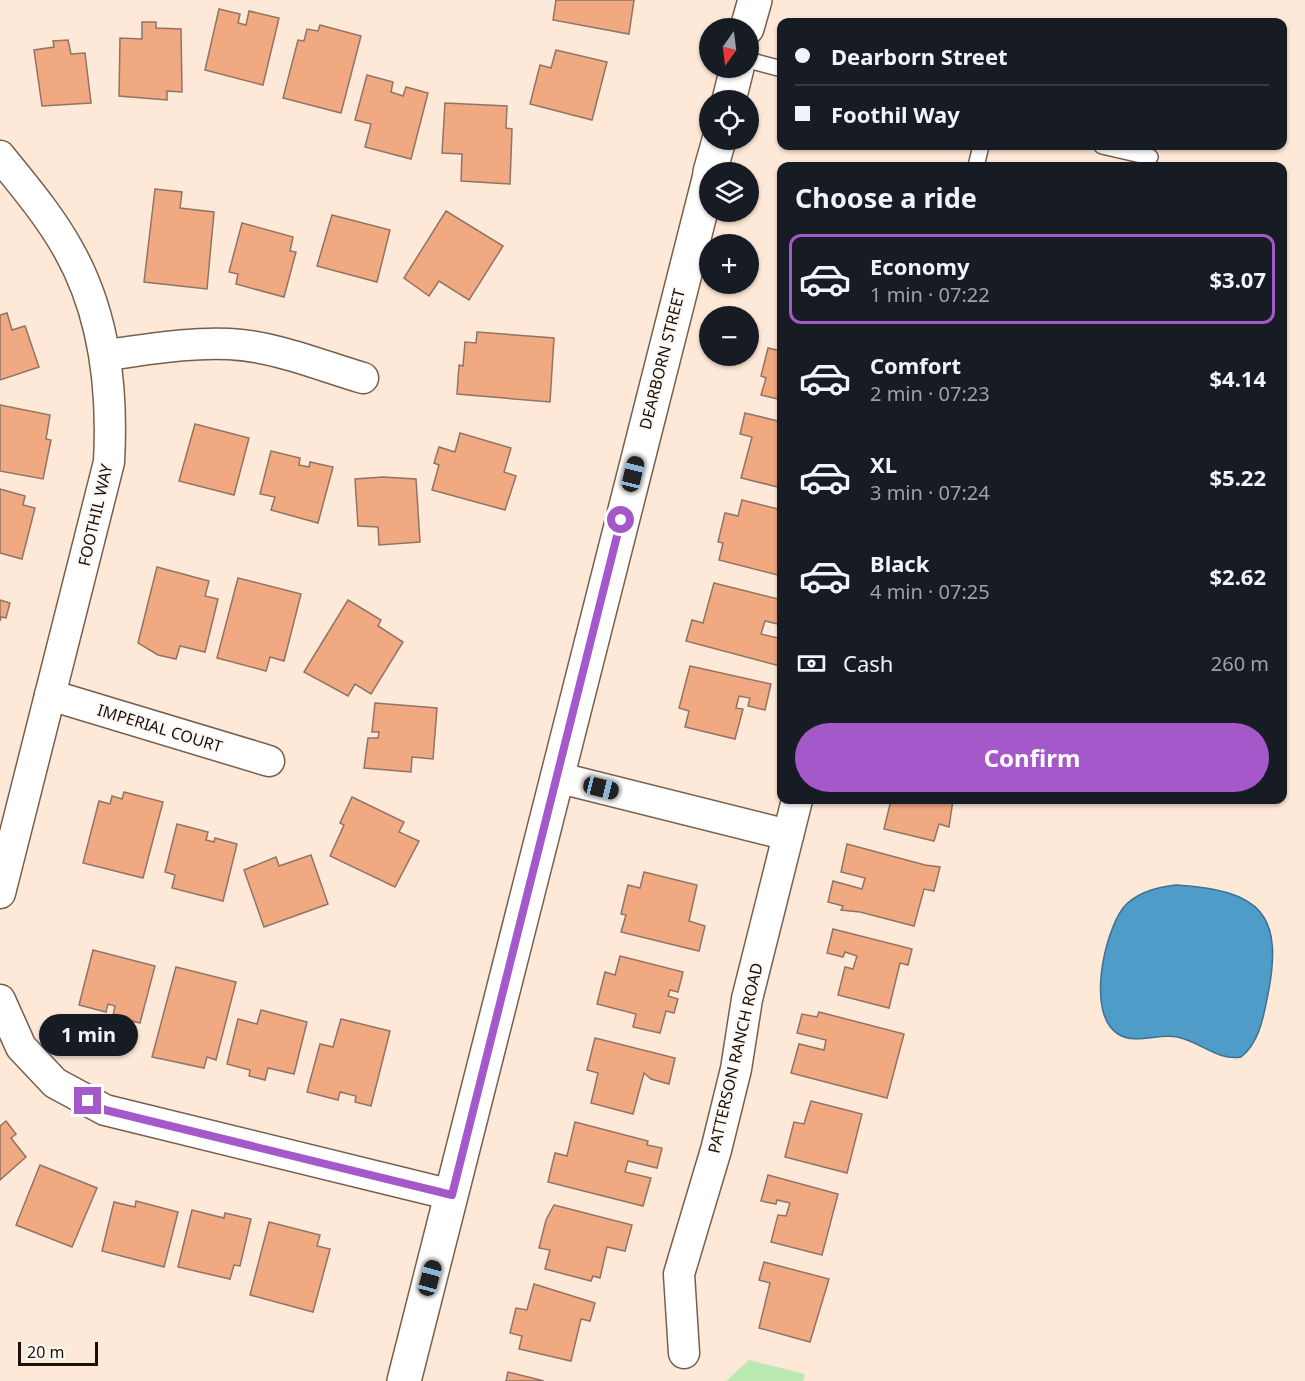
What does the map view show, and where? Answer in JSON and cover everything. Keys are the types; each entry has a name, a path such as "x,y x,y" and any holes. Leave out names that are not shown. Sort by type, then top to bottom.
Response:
{"street":[{"path":"750,18 754,0"},
{"name":"FOOTHIL WAY","path":"0,156 39,204 68,249 94,306 105,355 111,414 109,462 0,893"},
{"name":"DEARBORN STREET","path":"404,1381 555,777 699,217"},
{"path":"105,355 201,344 230,344 264,348 363,378"},
{"name":"IMPERIAL COURT","path":"50,695 269,761"},
{"path":"555,777 788,835"},
{"name":"PATTERSON RANCH ROAD","path":"684,1353 679,1274 716,1150 733,1081 747,999 796,804"},
{"path":"0,1000 21,1047 48,1076 55,1083 105,1110 452,1195"}],"lane":[{"path":"759,63 777,68"},
{"path":"1119,150 1150,157"}],"green space":[{"path":"749,1360 805,1374 803,1381 726,1381"}],"water":[{"path":"1176,885 1229,893 1247,901 1260,912 1269,927 1272,970 1265,1007 1256,1038 1241,1057 1224,1056 1177,1037 1132,1039 1118,1034 1108,1024 1103,1010 1101,973 1116,920 1123,908 1134,898 1147,891"}],"building":[{"path":"556,0 634,0 629,34 553,20"},
{"path":"219,9 240,14 238,23 246,25 249,11 279,18 263,85 205,70"},
{"path":"142,22 156,22 156,28 181,29 182,92 167,91 167,100 119,96 120,38 142,39"},
{"path":"320,25 361,36 341,113 283,98 298,40 304,41 307,29 318,31"},
{"path":"68,40 71,54 85,53 91,103 42,106 34,50 54,47 53,41"},
{"path":"556,50 607,62 592,120 530,104 540,65 551,68"},
{"path":"367,75 393,82 391,92 403,96 406,87 428,93 411,159 365,147 371,124 355,120"},
{"path":"445,103 507,106 506,128 512,129 510,184 461,181 462,154 442,153"},
{"path":"155,189 182,192 180,208 214,212 207,289 144,282"},
{"path":"446,211 503,246 469,300 439,281 429,296 404,278"},
{"path":"332,215 390,230 377,282 317,266"},
{"path":"242,223 293,237 290,251 296,252 284,297 236,284 238,274 229,272"},
{"path":"7,313 12,330 25,326 39,367 0,380 0,315"},
{"path":"477,332 554,338 550,402 457,394 459,365 463,366 465,342 476,343"},
{"path":"768,348 777,350 777,399 761,395 766,378 761,376"},
{"path":"0,405 50,415 46,439 51,440 43,479 0,471"},
{"path":"745,413 777,421 777,487 741,478 752,437 740,434"},
{"path":"195,424 249,438 234,495 179,481"},
{"path":"460,433 511,448 504,472 516,476 505,510 432,490 439,465 434,463 439,447 455,452"},
{"path":"271,451 300,458 299,465 309,467 310,462 333,467 318,523 271,510 275,497 260,494"},
{"path":"383,477 416,479 420,542 379,545 378,527 358,526 355,479"},
{"path":"0,489 25,496 23,505 35,508 22,559 0,553"},
{"path":"742,500 777,509 777,575 719,560 723,543 718,542 725,513 738,516"},
{"path":"157,567 209,581 205,596 218,599 205,652 180,646 176,659 158,655 138,643"},
{"path":"238,578 301,594 284,661 270,657 266,671 217,658"},
{"path":"714,583 777,599 777,624 765,621 761,634 777,638 777,665 686,641 692,620 703,623"},
{"path":"0,600 10,603 6,618 1,617 0,621"},
{"path":"348,600 381,620 378,626 403,642 371,694 355,684 348,696 304,672"},
{"path":"690,666 771,684 765,710 748,706 750,698 739,696 736,708 743,709 735,739 685,727 689,711 679,708"},
{"path":"375,703 437,708 433,759 412,757 411,772 364,768 368,738 378,738 379,732 372,732"},
{"path":"124,792 163,802 143,878 83,863 99,801 110,804 112,796 122,799"},
{"path":"352,797 404,822 399,832 419,841 395,887 330,856 344,825 340,823"},
{"path":"890,804 952,804 949,827 939,824 934,841 884,829"},
{"path":"177,824 208,832 206,840 214,842 215,838 237,844 223,901 172,888 175,875 165,872"},
{"path":"847,844 940,867 934,891 924,889 914,926 860,912 841,910 843,906 828,902 833,881 862,889 865,878 841,872"},
{"path":"311,855 328,904 264,927 244,870 276,857 279,866"},
{"path":"644,872 697,885 689,921 705,926 699,951 621,932 626,915 621,914 628,885 640,888"},
{"path":"833,929 912,949 908,965 900,963 889,1008 838,995 845,967 853,969 857,956 845,952 843,957 827,953"},
{"path":"93,950 155,966 140,1023 113,1016 115,1006 108,1004 106,1012 79,1005"},
{"path":"620,956 683,972 678,992 670,990 668,996 678,999 674,1013 666,1011 660,1033 633,1027 636,1014 597,1004 605,972 615,975"},
{"path":"176,967 236,982 216,1060 207,1057 204,1068 152,1057"},
{"path":"261,1010 307,1022 294,1074 268,1068 265,1080 249,1076 250,1070 227,1064 238,1019 257,1024"},
{"path":"819,1012 904,1034 887,1098 791,1073 799,1044 824,1050 826,1040 797,1033 802,1014 817,1017"},
{"path":"341,1019 390,1031 371,1106 355,1102 356,1096 340,1092 338,1100 307,1092 320,1044 333,1047"},
{"path":"595,1038 675,1058 669,1084 651,1079 644,1073 633,1114 591,1103 598,1073 587,1070"},
{"path":"811,1101 862,1114 847,1173 785,1157 794,1122 804,1124"},
{"path":"6,1121 16,1134 11,1138 26,1157 0,1180 0,1126"},
{"path":"575,1122 648,1141 647,1145 662,1148 657,1168 628,1161 625,1172 651,1178 643,1206 548,1182 555,1153 567,1156"},
{"path":"40,1165 97,1188 72,1247 16,1225"},
{"path":"768,1175 838,1194 822,1255 771,1242 778,1215 786,1216 790,1203 777,1200 776,1204 761,1201"},
{"path":"136,1201 178,1212 164,1267 102,1251 114,1202 135,1207"},
{"path":"554,1205 632,1225 625,1251 607,1247 600,1278 593,1276 591,1281 545,1269 550,1250 539,1248 546,1220"},
{"path":"192,1210 224,1218 225,1213 251,1219 240,1266 234,1265 230,1279 178,1267"},
{"path":"269,1222 320,1235 317,1246 330,1249 313,1312 250,1295"},
{"path":"764,1262 829,1279 810,1342 759,1328 770,1283 759,1280"},
{"path":"534,1284 595,1303 590,1321 581,1319 571,1361 519,1349 522,1336 510,1333 516,1308 527,1310"},
{"path":"508,1372 544,1381 506,1381"}],"route":[{"path":"88,1101 105,1110 452,1195 621,520"}]}
